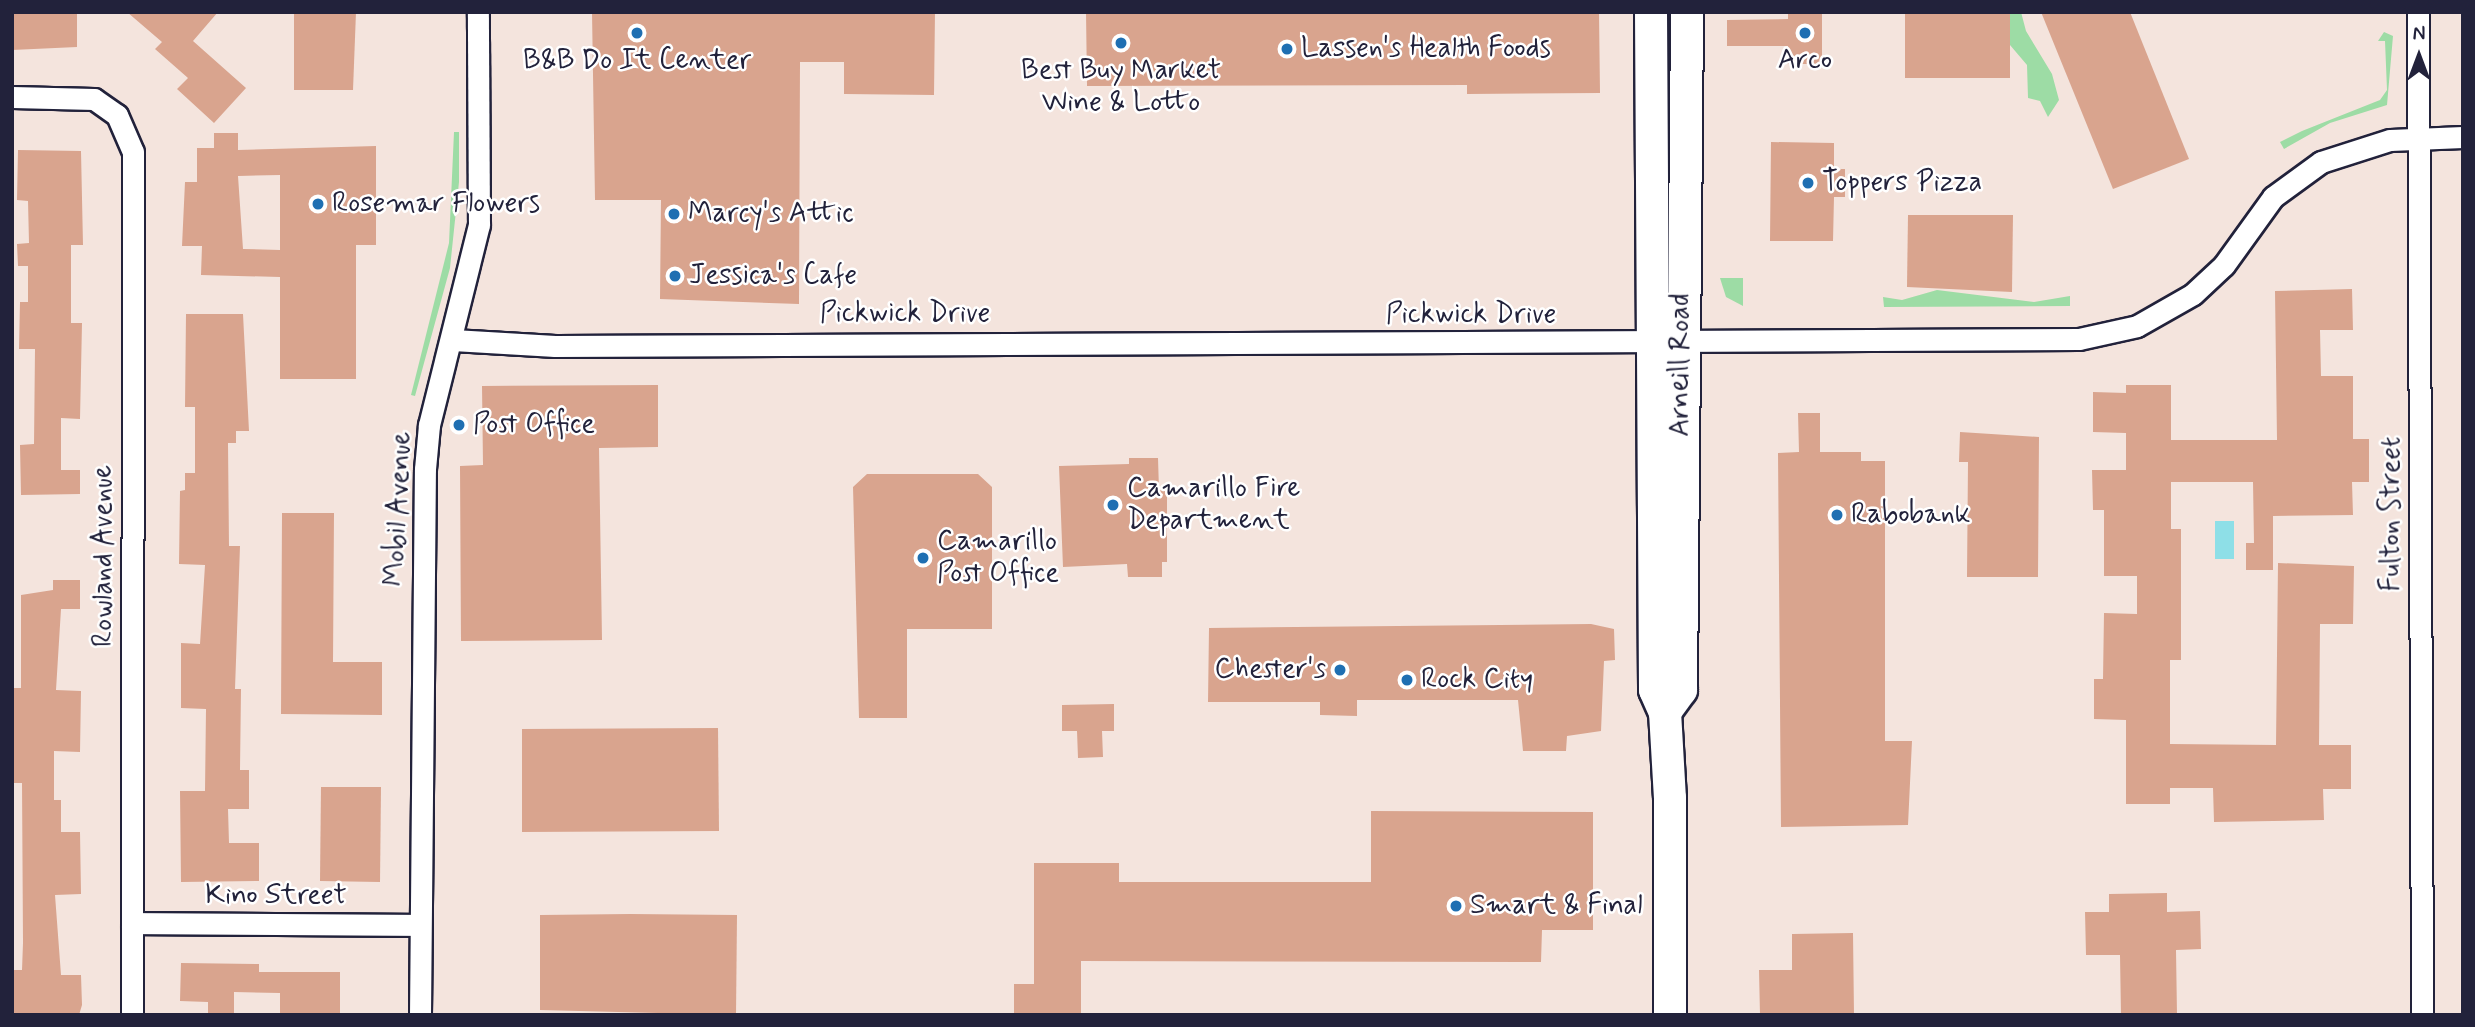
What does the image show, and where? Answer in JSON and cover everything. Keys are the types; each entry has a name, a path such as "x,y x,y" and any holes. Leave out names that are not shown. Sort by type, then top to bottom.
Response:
{"main road":[{"name":"Arneill Road","path":"1651,12 1681,690 1665,712 1670,1015"},
{"name":"Arneill Road","path":"1666,340 1687,12"}],"street":[{"name":"Mobil Avenue","path":"420,1015 425,469 429,425 453,340 481,203 478,12"},
{"name":"Fulton Street","path":"2418,12 2422,1015"},
{"name":"Rowland Avenue","path":"12,97 78,94 106,106 128,132 133,152 132,1015"},
{"name":"Pickwick Drive","path":"453,340 555,346 1175,340 1461,345 1666,340 2079,339 2121,331 2193,295 2224,265 2264,207 2306,171 2360,146 2418,138 2463,137"},
{"name":"Kino Street","path":"132,923 419,925"}],"green space":[{"path":"2010,12 2021,12 2026,31 2052,74 2059,100 2048,117 2040,101 2028,98 2027,65 2010,45"},
{"path":"2384,32 2393,36 2387,105 2330,123 2284,149 2280,142 2380,100 2387,90 2385,41 2378,41"},
{"path":"454,132 459,132 459,182 450,268 415,396 411,395 449,243"},
{"path":"1720,278 1743,278 1743,306 1726,297"},
{"path":"1937,290 2034,302 2070,296 2070,306 1884,307 1883,297 1902,300"}],"water":[{"path":"2215,521 2234,521 2234,559 2215,559"}],"building":[{"path":"12,12 77,12 77,47 12,50"},
{"path":"127,12 218,12 193,41 246,88 214,123 177,89 188,78 155,49 162,42"},
{"path":"294,12 356,12 353,90 294,90"},
{"path":"592,12 935,12 934,95 844,94 844,62 800,62 799,304 660,299 661,200 595,200"},
{"path":"1086,12 1599,12 1600,93 1467,94 1467,85 1087,86"},
{"path":"1788,12 1822,12 1822,64 1787,64 1788,46 1727,46 1727,20 1788,19"},
{"path":"1905,12 2010,12 2010,78 1905,78"},
{"path":"2041,12 2130,12 2189,159 2113,189"},
{"path":"214,133 238,133 238,150 376,146 376,245 356,245 356,379 280,379 280,277 201,275 202,246 182,246 185,182 197,182 197,148 214,148","holes":["280,175 280,250 243,249 238,176"]},
{"name":"Toppers Pizza","path":"1771,142 1834,143 1834,169 1845,169 1845,197 1834,197 1833,241 1770,241"},
{"path":"18,150 81,151 83,245 71,245 71,323 82,323 80,419 61,418 61,470 80,470 80,494 21,495 20,445 34,444 35,349 19,349 20,302 28,302 28,266 18,266 17,244 29,243 28,201 17,200"},
{"path":"1908,215 2013,215 2012,292 1907,287"},
{"path":"2352,289 2353,330 2320,330 2321,376 2353,376 2353,439 2369,439 2369,482 2352,482 2353,515 2273,516 2273,570 2246,570 2246,543 2254,543 2253,482 2171,482 2171,529 2181,529 2181,660 2170,660 2170,744 2276,745 2278,563 2354,566 2353,624 2320,624 2319,745 2351,745 2351,789 2323,789 2324,820 2214,822 2213,788 2170,788 2170,804 2126,804 2126,720 2094,719 2094,679 2103,679 2104,613 2137,614 2137,576 2104,576 2104,510 2093,510 2092,470 2126,470 2126,433 2093,432 2093,392 2126,393 2126,385 2171,385 2171,440 2277,440 2275,291"},
{"path":"186,314 243,314 249,431 236,431 236,443 228,443 229,546 240,546 235,689 241,689 240,770 249,770 249,809 228,809 229,843 259,843 259,881 181,882 180,791 205,791 206,709 181,708 181,643 200,644 205,565 179,564 180,491 185,490 185,473 195,473 195,407 185,407"},
{"path":"658,385 658,447 599,448 602,640 461,641 460,466 483,465 482,386"},
{"path":"1798,413 1820,413 1820,452 1861,452 1861,461 1885,461 1885,741 1912,741 1908,825 1781,827 1778,453 1799,452"},
{"path":"1960,432 2039,437 2038,577 1967,577 1968,462 1959,462"},
{"name":"Camarillo Fire Department","path":"1129,458 1158,458 1159,490 1167,490 1167,562 1162,562 1162,577 1128,577 1127,564 1063,567 1059,466 1129,464"},
{"name":"Camarillo Post Office","path":"867,474 978,474 992,487 992,629 907,629 907,718 859,718 853,487"},
{"path":"282,513 334,513 333,662 382,662 382,715 281,714"},
{"path":"53,580 80,580 80,609 61,609 56,690 81,691 80,752 54,751 54,800 61,800 61,832 80,832 81,894 55,895 61,975 81,975 82,1005 79,1015 14,1015 12,970 22,970 23,943 22,783 12,783 12,688 21,688 21,595 53,590"},
{"name":"Rock City","path":"1591,624 1614,629 1615,660 1604,661 1601,731 1567,736 1566,751 1523,751 1518,700 1357,700 1357,716 1320,715 1320,702 1208,702 1209,628"},
{"path":"1114,704 1114,731 1102,731 1103,757 1078,758 1077,731 1062,731 1062,705"},
{"path":"718,728 719,831 522,832 522,729"},
{"path":"321,787 381,787 380,882 320,881"},
{"path":"1371,811 1593,812 1593,930 1542,930 1541,962 1081,961 1081,1015 1014,1015 1014,984 1034,984 1034,863 1119,863 1119,882 1371,882"},
{"path":"2167,893 2167,912 2200,911 2201,949 2176,950 2177,1015 2121,1015 2120,955 2086,955 2085,912 2109,912 2109,894"},
{"path":"540,915 737,915 736,1015 540,1010"},
{"path":"1853,933 1854,1015 1760,1015 1759,970 1792,970 1792,934"},
{"path":"181,963 259,964 259,972 340,972 340,1015 280,1015 280,993 234,992 234,1015 208,1015 208,1002 180,1001"}],"place":[{"name":"B&B Do It Center","path":"637,33"},
{"name":"Arco","path":"1805,33"},
{"name":"Best Buy Market Wine & Lotto","path":"1121,43"},
{"name":"Lassen's Health Foods","path":"1287,49"},
{"name":"Toppers Pizza","path":"1808,183"},
{"name":"Rosemar Flowers","path":"318,204"},
{"name":"Marcy's Attic","path":"674,214"},
{"name":"Jessica's Cafe","path":"675,276"},
{"name":"Post Office","path":"459,425"},
{"name":"Camarillo Fire Department","path":"1113,505"},
{"name":"Rabobank","path":"1837,515"},
{"name":"Camarillo Post Office","path":"923,558"},
{"name":"Chester's","path":"1340,670"},
{"name":"Rock City","path":"1407,680"},
{"name":"Smart & Final","path":"1456,906"}]}
